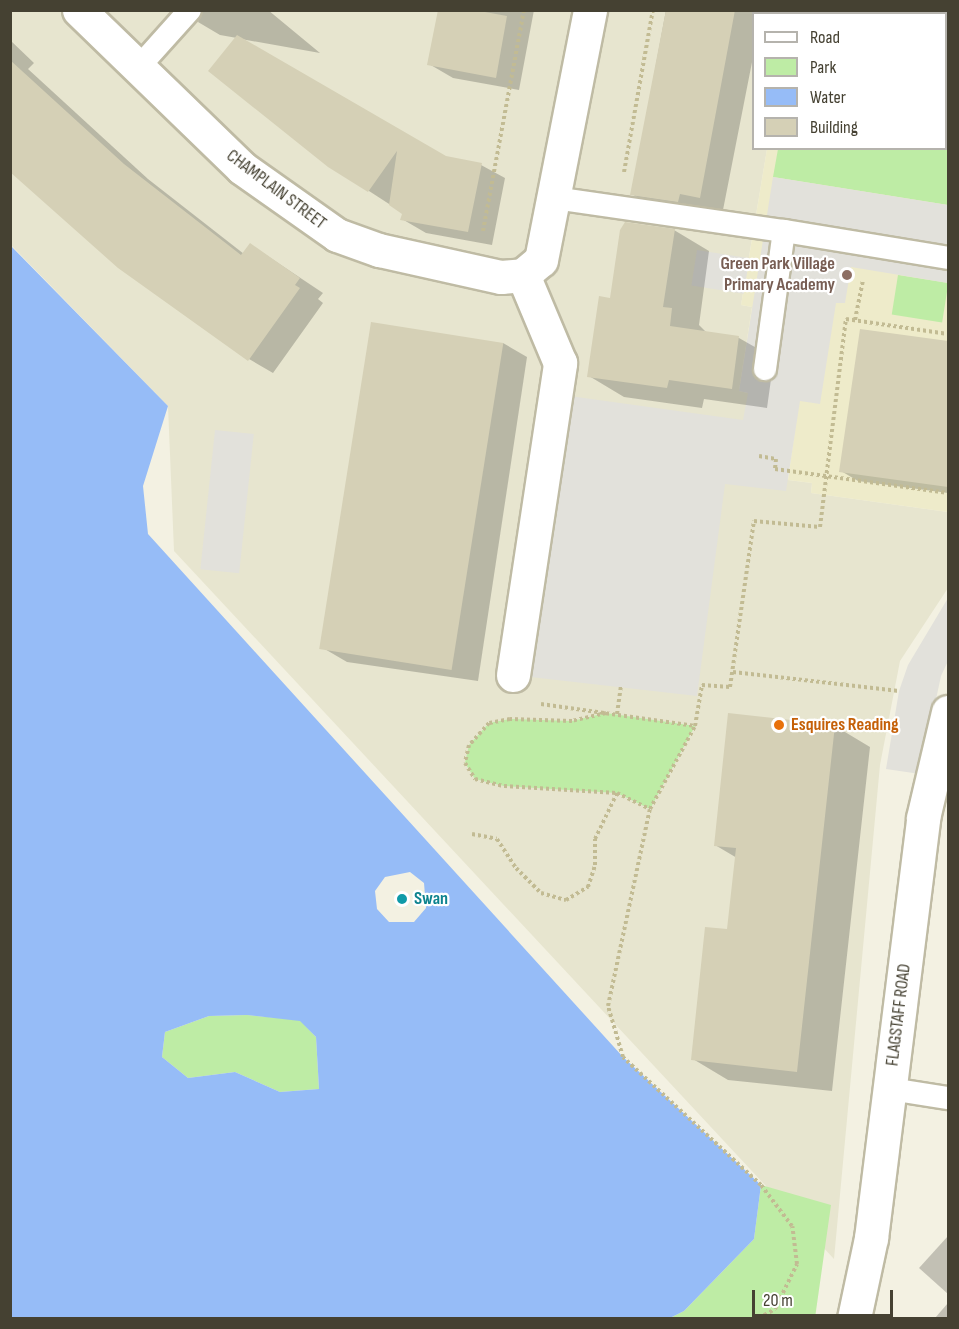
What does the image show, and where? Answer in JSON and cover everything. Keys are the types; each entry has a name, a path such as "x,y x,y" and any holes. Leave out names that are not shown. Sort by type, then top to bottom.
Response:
{"street":[{"name":"CHAMPLAIN STREET","path":"79,10 137,69 242,168 337,235 379,250 476,272 501,277 523,275"},
{"path":"513,675 560,363 523,275 541,260 590,10"},
{"name":"FLAGSTAFF ROAD","path":"854,1318 871,1238 923,818 948,712"}],"lane":[{"path":"137,69 190,10"},
{"path":"554,198 784,231 948,258"},
{"path":"765,369 784,231"},
{"path":"891,1089 948,1098"}],"path":[{"path":"476,272 524,10"},
{"path":"617,207 653,10"},
{"path":"759,1318 775,1309 796,1264 792,1226 760,1185 623,1057 608,1006 650,809 695,726 702,685 730,687 754,521 820,527 846,319 948,334"},
{"path":"759,456 776,459 775,469 948,493"},
{"path":"733,672 899,691"},
{"path":"513,675 509,700 695,726"},
{"path":"617,714 621,686"},
{"path":"606,713 572,721 510,719 489,723 469,745 465,763 475,779 504,786 617,793 650,809"},
{"path":"472,834 497,839 516,868 541,893 566,900 588,887 595,865 595,839 617,793"}],"shaded area":[{"path":"10,11 790,11 752,12 752,150 767,150 741,305 752,307 739,391 748,393 788,480 812,483 811,493 948,512 948,588 900,661 880,765 834,1259 174,551 168,406 11,245"},
{"name":"Green Park Village Primary Academy","path":"948,11 948,512 811,493 812,483 788,480 799,401 739,391 752,307 741,305 767,150 947,150 947,12 790,12"},
{"path":"773,177 948,205 948,283 851,267 845,303 836,303 820,404 800,401 786,491 725,484 697,696 513,675 555,394 743,420 748,393 739,391"},
{"path":"697,250 749,258 744,294 691,286"},
{"path":"215,430 254,434 239,573 200,569"},
{"path":"948,598 948,661 941,676 920,774 886,769 899,691 908,665"}],"green space":[{"path":"948,11 948,205 773,177 778,150 947,150 947,12 799,12"},
{"path":"898,275 948,283 942,322 892,315"},
{"path":"606,713 695,726 650,809 617,793 504,786 475,779 465,763 469,745 489,723 510,719 572,721"},
{"path":"247,1015 300,1020 316,1037 319,1089 280,1092 235,1072 188,1078 162,1057 165,1032 209,1016"},
{"path":"761,1185 831,1205 815,1318 670,1318 684,1311 754,1239"}],"water":[{"path":"10,245 168,406 143,486 148,534 623,1057 761,1185 754,1239 684,1311 670,1318 11,1318","holes":["410,872 424,883 426,908 414,922 389,922 377,909 375,891 385,877","247,1015 300,1021 316,1037 319,1089 280,1092 235,1072 188,1078 162,1057 165,1032 209,1016"]}],"building":[{"path":"438,10 474,10 507,16 496,78 427,65"},
{"path":"666,10 735,10 700,198 680,194 678,202 630,195"},
{"path":"237,35 446,156 482,163 468,232 400,220 402,214 389,205 397,151 368,192 328,167 208,71"},
{"path":"10,60 124,164 241,255 250,243 300,278 295,285 300,288 248,361 118,268 10,172"},
{"path":"625,222 675,229 663,307 672,308 670,326 739,336 732,389 669,380 667,388 587,377 599,296 610,298 620,230"},
{"path":"371,322 503,343 452,670 319,649"},
{"path":"860,329 948,341 948,487 839,472"},
{"path":"728,713 835,725 797,1072 691,1060 705,927 727,929 736,848 714,846"}],"place":[{"name":"Green Park Village Primary Academy","path":"847,275"},
{"name":"Esquires Reading","path":"779,725"},
{"name":"Swan","path":"402,899"}]}
